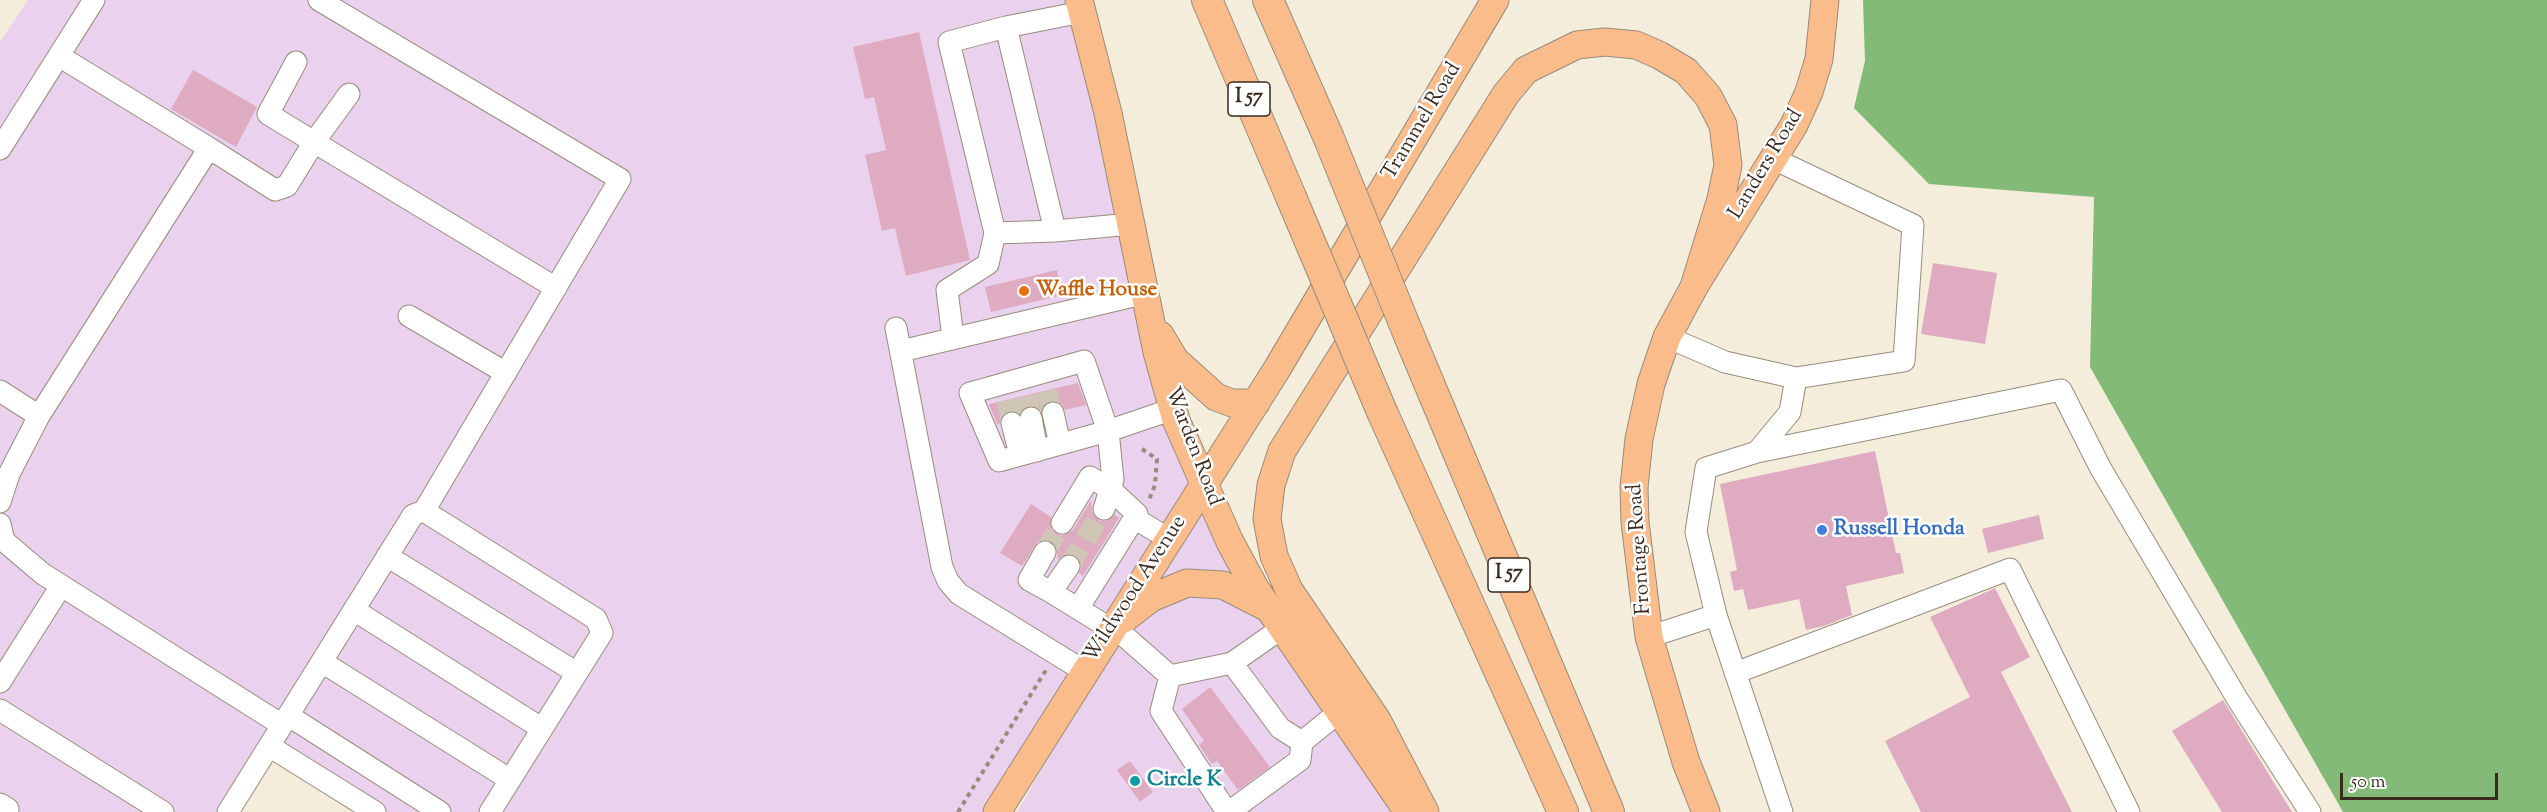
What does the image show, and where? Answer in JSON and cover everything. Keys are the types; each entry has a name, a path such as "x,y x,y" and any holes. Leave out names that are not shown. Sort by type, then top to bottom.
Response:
{"highway":[{"name":"I 57","path":"1207,0 1383,414 1563,812"},
{"name":"I 57","path":"1268,0 1328,136 1410,338 1609,812"}],"main road":[{"name":"Trammel Road","path":"1351,245 1495,0"},
{"name":"Landers Road","path":"1694,287 1794,126 1809,92 1819,59 1825,0"},
{"name":"Warden Road","path":"1080,6 1108,113 1152,322 1173,409 1230,542 1276,618 1408,812"},
{"path":"1425,812 1377,720 1289,590 1274,556 1267,519 1271,484 1282,452 1506,94 1526,70 1577,45 1615,43 1636,45 1659,55 1686,71 1708,96 1723,125 1728,165 1721,199 1694,287"},
{"name":"Wildwood Avenue","path":"997,812 1084,671 1256,403 1351,245"},
{"name":"Frontage Road","path":"1694,287 1667,337 1651,384 1634,487 1639,568 1649,637 1686,762 1706,812"},
{"path":"1152,322 1174,360 1216,397 1232,404 1256,403"},
{"path":"1112,628 1151,598 1187,583 1223,585 1276,618"}],"street":[{"path":"0,149 94,0"},
{"path":"236,809 269,747 387,556 413,515 424,511 620,179 319,0"},
{"path":"953,338 947,290 988,264 995,233 949,42 1080,6"},
{"path":"1006,27 1055,231"},
{"path":"59,56 275,190 287,186 314,142 349,94"},
{"path":"296,62 268,114 556,288"},
{"path":"0,502 9,474 39,416 209,148"},
{"path":"1667,337 1725,362 1796,378 1904,361 1913,225 1774,159"},
{"path":"995,233 1055,231 1131,224"},
{"path":"901,351 1146,293"},
{"path":"409,316 506,373"},
{"path":"896,328 942,567 948,581 959,594 1084,671"},
{"path":"1107,499 1113,480 1108,431 1084,361 1024,387 970,393 999,461 1108,431 1173,409"},
{"path":"1757,452 1790,412 1796,378"},
{"path":"1782,812 1716,615 1696,532 1706,468 1757,452 2061,390 2101,469 2238,700 2310,812"},
{"path":"0,391 39,416"},
{"path":"1053,413 1060,444"},
{"path":"1021,420 1028,453"},
{"path":"1062,523 1090,477 1107,499 1137,514 1137,519 1079,607"},
{"path":"424,511 596,619 602,633 509,778 490,812"},
{"path":"1137,519 1169,539"},
{"path":"1,535 61,586 440,812"},
{"path":"1045,552 1029,580 1112,628 1170,676"},
{"path":"387,556 577,673"},
{"path":"1051,592 1069,567"},
{"path":"1735,673 2010,569 2129,812"},
{"path":"0,682 61,586"},
{"path":"354,610 542,728"},
{"path":"1649,637 1716,615"},
{"path":"1170,676 1232,663 1276,618"},
{"path":"322,662 509,778"},
{"path":"1232,663 1280,728 1302,742"},
{"path":"1170,676 1161,711 1228,812 1300,760 1302,742 1339,712"},
{"path":"0,710 164,812"},
{"path":"269,747 375,812"}],"path":[{"path":"1137,519 1155,486 1157,459 1142,449"},
{"path":"958,812 1056,654"}],"shaded area":[{"path":"28,0 1075,0 1205,484 1416,812 1017,812 1196,499 997,812 384,812 269,747 228,812 0,812 0,42","holes":["947,570 1069,660 948,581"]}],"green space":[{"path":"1863,0 2547,0 2547,812 2343,812 2090,367 2094,197 1929,184 1854,108 1865,61"}],"building":[{"path":"919,32 970,260 906,276 895,228 882,231 865,155 886,150 874,97 865,99 853,47"},
{"path":"193,70 257,107 236,147 171,109"},
{"path":"1933,263 1997,273 1985,344 1921,334"},
{"name":"Waffle House","path":"1057,270 1063,295 991,312 985,287"},
{"path":"1078,383 1086,405 1065,410 1062,404 1051,401 1041,410 1028,406 1019,413 1009,411 1004,413 998,426 989,404"},
{"path":"1875,451 1896,553 1900,553 1904,573 1846,586 1852,615 1824,626 1806,630 1799,599 1748,610 1743,589 1734,591 1730,572 1737,570 1720,484"},
{"path":"1091,500 1092,512 1100,521 1107,521 1115,515 1119,518 1083,576 1079,573 1082,566 1077,556 1064,554 1058,560 1056,546 1051,541 1038,541 1022,566 1000,553 1031,504 1051,517 1051,530 1062,536 1073,530"},
{"path":"2039,515 2044,539 1988,553 1982,529"},
{"path":"1995,588 2030,657 2001,672 2072,812 1921,812 1885,741 1970,697 1930,617"},
{"name":"Circle K","path":"1210,687 1270,767 1238,790 1217,761 1212,764 1199,745 1204,741 1182,709"},
{"path":"2223,700 2292,812 2222,812 2172,731"},
{"name":"Circle K","path":"1130,761 1153,792 1140,802 1117,770"}],"tunnel":[{"path":"1046,391 1053,413"},
{"path":"1026,396 1031,418"},
{"path":"1007,400 1012,423"},
{"path":"1069,566 1104,509"},
{"path":"1045,552 1062,523"}],"place":[{"name":"Waffle House","path":"1024,291"},
{"name":"Russell Honda","path":"1822,530"},
{"name":"Circle K","path":"1135,781"}]}
